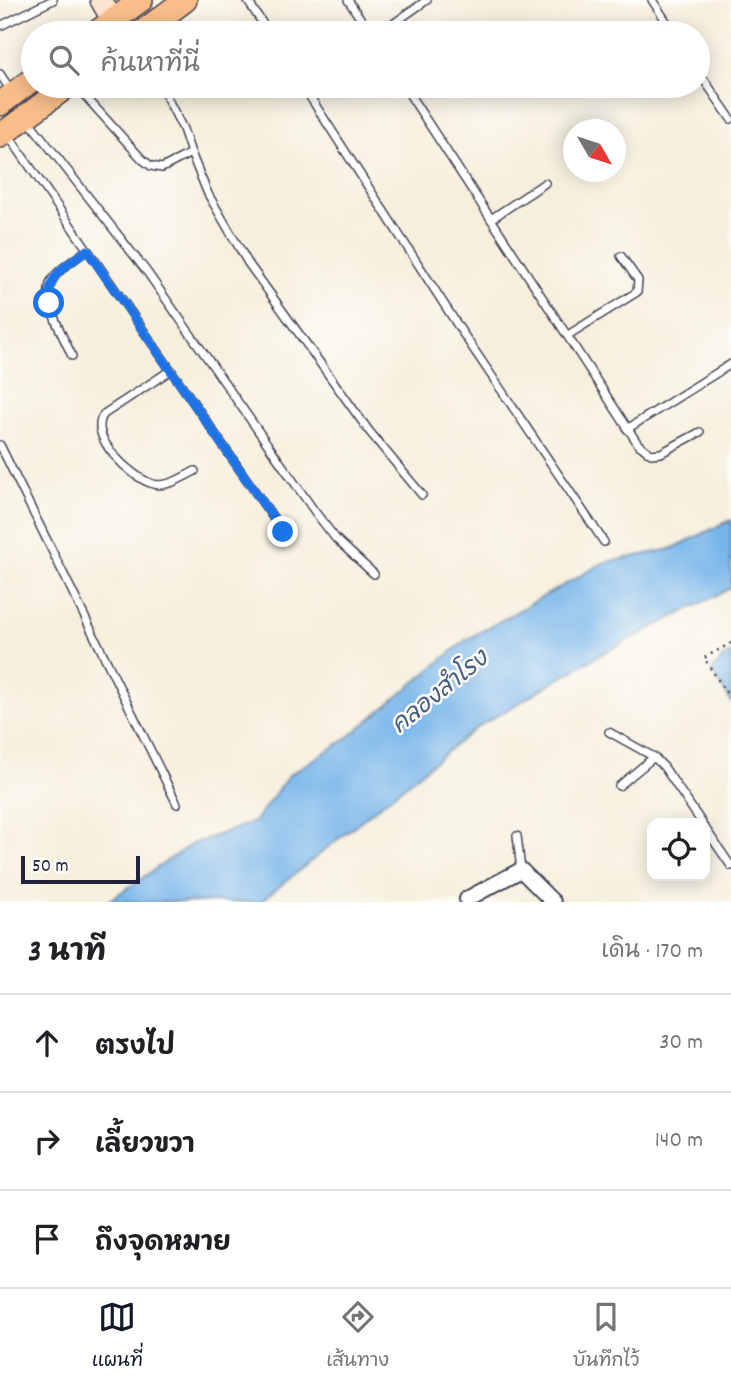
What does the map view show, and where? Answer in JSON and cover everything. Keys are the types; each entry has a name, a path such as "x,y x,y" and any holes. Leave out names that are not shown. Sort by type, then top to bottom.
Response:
{"main road":[{"path":"112,21 141,0"},
{"path":"157,21 185,0"},
{"path":"6,99 21,88"},
{"path":"3,134 51,98"}],"street":[{"path":"102,0 104,21"},
{"path":"467,899 521,870 552,902"}],"lane":[{"path":"0,26 53,0"},
{"path":"247,0 261,21"},
{"path":"348,0 362,21"},
{"path":"397,21 427,0"},
{"path":"652,0 666,21"},
{"path":"0,74 6,99"},
{"path":"710,88 731,119"},
{"path":"87,98 151,166 162,168 191,153"},
{"path":"167,98 183,129 208,194 248,263 369,431 422,495"},
{"path":"311,98 470,343 604,542"},
{"path":"412,98 638,444 651,454 661,453 700,432"},
{"path":"26,117 147,272 315,512 336,538 374,574"},
{"path":"3,134 283,532"},
{"path":"491,219 545,183"},
{"path":"72,356 49,303 48,289 52,279 87,250"},
{"path":"568,335 637,292 638,280 621,256"},
{"path":"627,429 731,364"},
{"path":"171,370 104,414 99,427 109,450 117,460 139,477 154,484 164,485 195,471"},
{"path":"0,444 177,804"},
{"path":"609,732 654,757 664,767 699,818"},
{"path":"619,786 654,757"},
{"path":"710,835 731,866"},
{"path":"517,836 521,870"}],"path":[{"path":"731,643 704,658 731,700"}],"water":[{"name":"คลองสำโรง","path":"731,520 731,588 603,653 476,728 260,902 107,902 192,844 254,822 289,775 346,739 466,640 603,563 671,549"},
{"path":"731,653 731,702 712,671"}],"route":[{"path":"49,303 48,289 52,279 87,250 283,532"}]}
